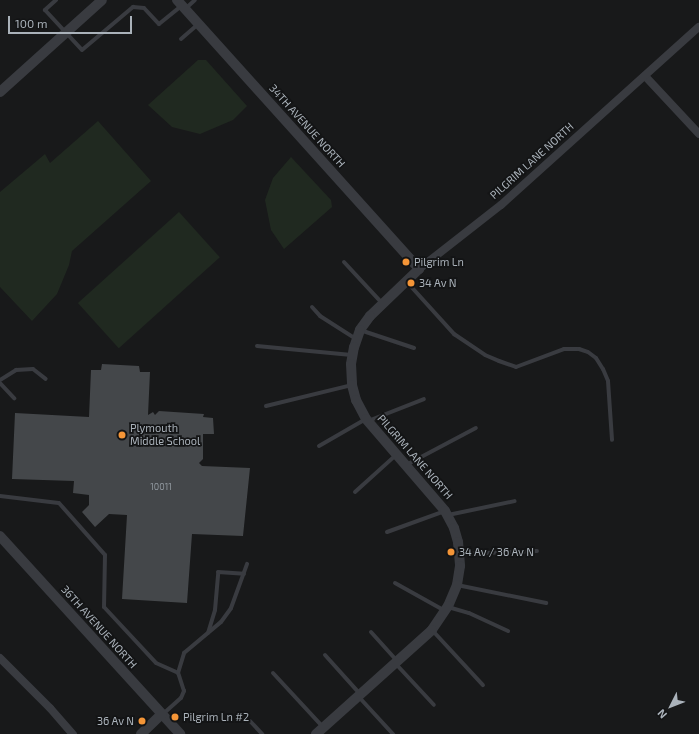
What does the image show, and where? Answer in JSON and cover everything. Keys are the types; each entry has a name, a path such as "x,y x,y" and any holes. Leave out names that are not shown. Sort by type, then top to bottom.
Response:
{"street":[{"path":"0,92 102,0"},
{"name":"34TH AVENUE NORTH","path":"181,5 419,269"},
{"name":"PILGRIM LANE NORTH","path":"321,731 432,630 447,609 457,585 460,566 454,528 447,513 367,420 356,400 352,385 351,364 358,335 370,316 419,269 501,205 699,27"},
{"path":"646,76 699,134"},
{"name":"36TH AVENUE NORTH","path":"0,536 180,734"},
{"path":"0,658 50,708 73,734"},
{"path":"141,734 162,714"}],"lane":[{"path":"56,0 45,10 82,50 133,7 144,8 160,24 181,5 195,0"},
{"path":"182,39 198,24"},
{"path":"344,262 383,303"},
{"path":"406,281 454,334 485,355 499,361 516,367 564,349 579,349 588,352 596,358 608,381 612,440"},
{"path":"312,307 320,316 358,335 414,348"},
{"path":"257,346 352,356"},
{"path":"14,398 0,382 16,370 33,369 46,379"},
{"path":"266,406 352,385"},
{"path":"319,446 367,420 424,399"},
{"path":"406,465 476,428"},
{"path":"355,492 396,455"},
{"path":"0,496 59,503 105,555 104,607 156,663 178,673"},
{"path":"387,532 447,513 515,501"},
{"path":"459,554 537,551"},
{"path":"162,714 182,698 184,691 178,673 184,653 221,622 231,608 247,564"},
{"path":"208,633 216,610 218,572 244,574"},
{"path":"395,583 447,609 469,613 508,631"},
{"path":"457,585 546,603"},
{"path":"432,630 483,686"},
{"path":"371,632 434,704"},
{"path":"325,654 393,734"},
{"path":"273,673 321,731"},
{"path":"250,721 262,734"}],"shaded area":[{"path":"198,60 206,60 247,106 233,120 200,134 172,127 148,105"},
{"path":"98,121 151,181 72,251 69,265 57,294 32,321 0,287 0,192 45,154 50,163"},
{"path":"291,157 331,200 332,207 284,249 271,230 265,200 273,178"},
{"path":"179,212 220,257 119,348 78,303"}],"building":[{"name":"Plymouth Middle School","path":"102,364 139,366 140,372 150,372 148,415 153,412 155,415 159,411 204,414 203,417 213,418 214,434 203,434 203,459 199,463 202,466 250,468 243,536 192,534 187,603 122,599 127,515 109,514 95,527 82,512 89,505 89,495 73,493 74,481 12,479 15,413 89,417 91,370 101,370"}],"place":[{"name":"Pilgrim Ln","path":"406,262"},
{"name":"34 Av N","path":"411,283"},
{"name":"Plymouth Middle School","path":"122,435"},
{"name":"34 Av / 36 Av N","path":"451,552"},
{"name":"Pilgrim Ln #2","path":"175,717"},
{"name":"36 Av N","path":"142,721"}]}
